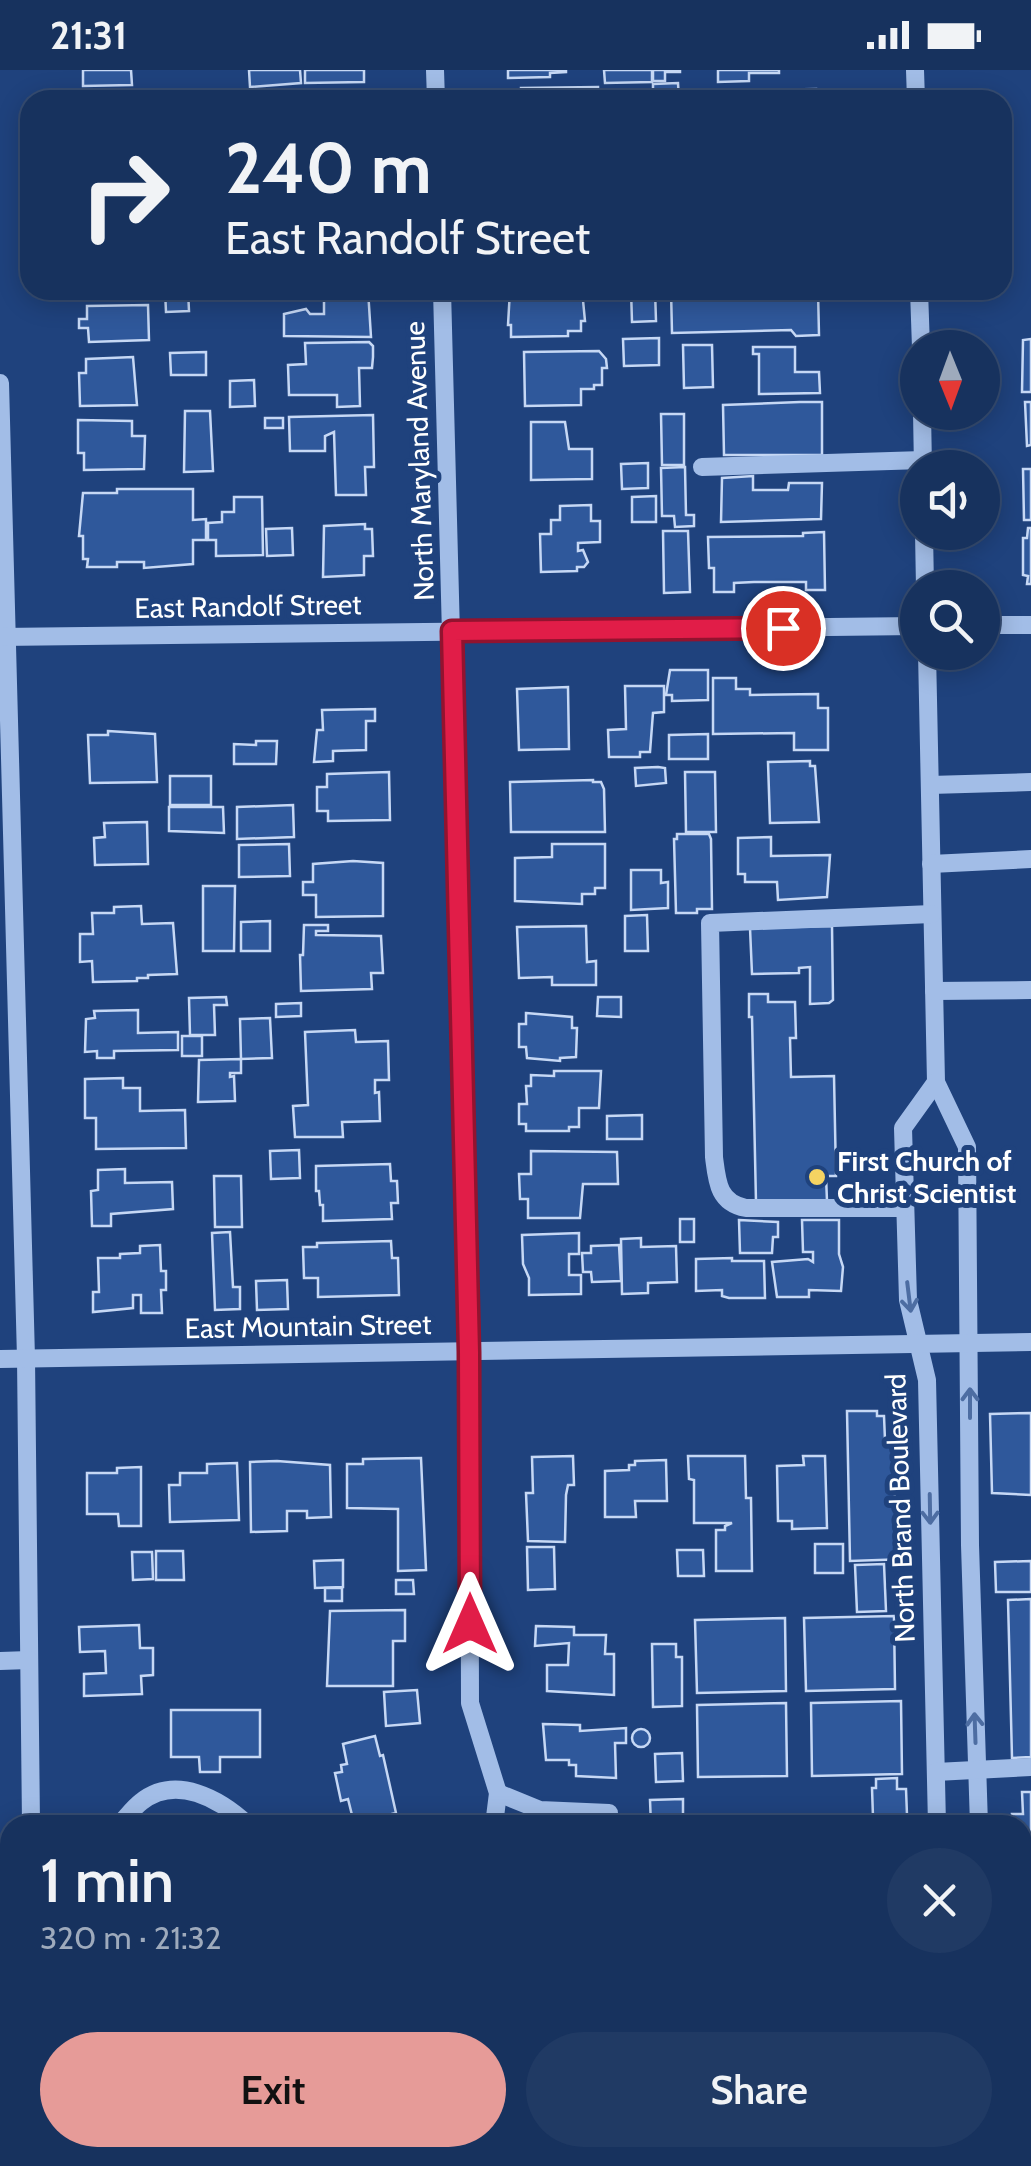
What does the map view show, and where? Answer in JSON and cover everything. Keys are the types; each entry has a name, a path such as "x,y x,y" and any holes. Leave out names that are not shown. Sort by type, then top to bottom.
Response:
{"street":[{"name":"North Maryland Avenue","path":"442,300 469,1352 470,1703 498,1793 495,1815"},
{"path":"920,300 920,330"},
{"path":"0,383 3,637 26,1358 31,1815"},
{"path":"702,467 900,464"},
{"path":"1000,625 1031,624"},
{"name":"East Randolf Street","path":"3,637 900,626"},
{"path":"927,670 936,1082 967,1147 970,1546 978,1815"},
{"path":"930,785 1031,782"},
{"path":"932,864 1031,860"},
{"path":"905,1208 746,1208 737,1207 722,1196 714,1158 710,923 932,914"},
{"path":"934,991 1031,990"},
{"name":"North Brand Boulevard","path":"936,1082 903,1128 908,1300 927,1380 937,1815"},
{"name":"East Mountain Street","path":"0,1359 1031,1342"},
{"path":"0,1661 29,1660"},
{"path":"936,1772 1031,1767"},
{"path":"129,1815 143,1800 168,1790 189,1790 214,1798 235,1815"},
{"path":"498,1793 540,1810 608,1815"}],"building":[{"path":"83,70 131,70 132,85 83,86"},
{"path":"249,70 300,70 301,83 250,87"},
{"path":"305,70 364,70 364,82 305,83"},
{"path":"508,70 566,72 550,73 550,77 508,78"},
{"path":"604,70 652,70 652,82 605,83"},
{"path":"653,70 680,72 665,72 665,81 653,81"},
{"path":"718,70 779,73 749,73 749,81 718,82"},
{"path":"678,83 678,90 653,90 653,84"},
{"path":"598,87 598,90 521,90"},
{"path":"165,300 188,300 189,311 166,312"},
{"path":"324,300 369,300 371,337 284,336 284,314 306,309 310,314 324,314"},
{"path":"509,300 583,300 585,321 581,321 581,331 568,331 568,336 511,337"},
{"path":"631,300 655,300 656,321 632,322"},
{"path":"671,300 818,300 819,335 796,336 791,330 672,333"},
{"path":"148,305 149,340 89,342 88,328 79,328 79,319 87,319 87,306"},
{"path":"659,338 659,365 624,366 623,339"},
{"path":"1031,339 1031,392 1022,392 1023,340"},
{"path":"369,342 373,346 372,368 359,368 360,406 337,407 337,395 289,395 288,365 306,364 305,343"},
{"path":"683,345 712,345 713,387 684,388"},
{"path":"753,347 795,347 795,372 819,372 820,393 759,394 759,354 753,354"},
{"path":"599,351 607,368 602,368 602,385 581,389 581,405 525,406 524,352"},
{"path":"206,352 206,375 171,375 170,353"},
{"path":"133,357 137,405 80,406 79,373 86,373 86,359"},
{"path":"254,380 255,406 230,407 230,381"},
{"path":"822,402 822,455 724,455 723,405"},
{"path":"1025,402 1031,402 1031,445 1027,446"},
{"path":"185,411 210,411 213,471 184,472"},
{"path":"661,414 684,414 684,465 662,465"},
{"path":"373,415 374,467 365,467 366,495 336,495 334,432 325,436 325,451 290,451 289,417"},
{"path":"265,418 283,418 283,428 265,428"},
{"path":"78,420 132,421 132,436 145,436 144,469 84,470 84,453 78,453"},
{"path":"531,422 565,422 569,449 592,449 592,479 531,480"},
{"path":"648,463 648,488 622,489 621,464"},
{"path":"685,467 686,515 694,515 694,526 675,527 674,516 662,516 661,468"},
{"path":"1023,469 1031,469 1031,520 1024,520"},
{"path":"753,476 753,490 788,490 789,483 822,483 821,519 721,522 722,478"},
{"path":"117,489 193,489 193,520 206,519 206,540 193,540 193,564 144,568 144,562 117,562 117,567 87,567 83,536 79,536 83,493 117,493"},
{"path":"656,496 656,522 632,522 632,497"},
{"path":"234,497 262,497 263,555 216,556 216,540 208,540 208,523 222,522 222,512 234,512"},
{"path":"591,505 591,521 600,521 600,542 578,543 578,551 583,550 588,562 577,567 577,571 541,572 540,534 551,534 551,520 560,520 560,506"},
{"path":"365,524 365,529 372,529 373,556 364,556 364,575 323,577 324,526"},
{"path":"292,528 293,555 267,556 266,529"},
{"path":"1028,528 1031,584 1027,584 1028,576 1023,575 1023,538 1027,538"},
{"path":"663,531 688,531 690,592 664,593"},
{"path":"824,532 825,590 806,590 806,582 754,582 734,583 734,592 714,592 708,537 803,536"},
{"path":"670,670 708,670 708,700 672,701 672,695 666,695"},
{"path":"713,678 736,678 736,689 750,689 750,695 818,694 818,708 828,708 828,750 794,750 794,733 713,734"},
{"path":"625,686 664,686 664,712 653,713 650,752 640,752 640,757 609,757 608,730 626,729"},
{"path":"568,687 569,749 519,750 517,689"},
{"path":"375,709 375,721 366,721 366,750 333,751 333,761 314,762 317,730 323,730 322,710"},
{"path":"108,731 155,734 157,782 90,783 88,735 108,735"},
{"path":"708,734 708,759 669,759 669,735"},
{"path":"256,741 277,741 276,764 234,764 234,744 256,745"},
{"path":"810,761 810,766 815,766 819,822 770,823 768,762"},
{"path":"635,768 665,768 666,783 636,786"},
{"path":"389,772 390,820 328,821 328,811 317,811 317,787 327,787 327,774"},
{"path":"685,772 715,772 716,832 686,832"},
{"path":"170,776 211,776 211,805 170,805"},
{"path":"510,782 601,782 604,789 605,832 511,832"},
{"path":"293,805 294,837 237,839 237,807"},
{"path":"169,807 223,807 224,833 169,831"},
{"path":"147,822 148,864 95,865 94,838 105,837 104,823"},
{"path":"677,834 709,834 712,909 676,913"},
{"path":"771,837 771,856 830,855 827,897 778,900 777,882 745,882 745,874 738,874 738,838"},
{"path":"289,844 290,876 239,877 239,845"},
{"path":"552,844 605,844 605,888 595,888 595,894 582,894 582,904 515,901 515,858 552,857"},
{"path":"383,863 383,916 316,917 316,895 303,895 303,882 313,882 313,864"},
{"path":"631,870 661,870 661,883 668,882 668,908 631,910"},
{"path":"203,886 235,886 234,951 203,951"},
{"path":"141,906 142,924 173,923 177,974 148,975 137,981 93,982 92,961 80,962 80,934 93,934 92,913 114,913 114,907"},
{"path":"647,915 648,951 625,951 625,916"},
{"path":"270,921 270,951 241,951 241,922"},
{"path":"304,925 328,925 328,931 316,931 316,935 381,936 383,973 371,973 372,989 301,991"},
{"path":"586,926 587,962 596,961 596,985 552,985 552,977 519,978 517,927"},
{"path":"832,926 833,1000 829,1003 810,1004 810,967 799,968 799,973 752,974 750,928"},
{"path":"749,994 768,994 768,1002 795,1002 796,1038 790,1038 791,1077 834,1076 836,1176 826,1176 827,1201 756,1202"},
{"path":"226,997 227,1005 214,1005 215,1035 190,1035 189,998"},
{"path":"598,997 621,997 621,1017 597,1016"},
{"path":"301,1003 301,1016 276,1017 276,1004"},
{"path":"138,1010 138,1033 178,1032 178,1050 114,1051 114,1058 97,1058 97,1051 85,1052 86,1019 95,1018 94,1011"},
{"path":"526,1013 572,1017 572,1028 577,1028 576,1057 560,1061 527,1058 526,1047 519,1047 519,1024 526,1024"},
{"path":"270,1018 272,1058 241,1059 240,1019"},
{"path":"355,1030 356,1042 388,1041 389,1080 375,1080 380,1121 342,1122 343,1137 295,1137 293,1106 308,1105 305,1032"},
{"path":"182,1036 202,1036 202,1056 182,1056"},
{"path":"241,1059 241,1073 230,1073 230,1077 234,1076 235,1101 198,1102 199,1060"},
{"path":"554,1071 601,1071 599,1108 579,1108 579,1127 569,1127 569,1131 526,1131 526,1124 519,1124 519,1104 527,1104 526,1086 531,1086 531,1075 554,1076"},
{"path":"123,1078 123,1088 140,1088 140,1111 185,1110 186,1148 96,1149 96,1118 85,1118 85,1079"},
{"path":"642,1115 642,1139 607,1139 607,1116"},
{"path":"299,1150 300,1178 271,1179 270,1151"},
{"path":"531,1151 617,1152 618,1184 583,1184 580,1218 528,1218 528,1199 520,1199 519,1174 531,1174"},
{"path":"390,1164 391,1181 397,1181 398,1203 391,1203 392,1219 323,1221 323,1205 316,1191 316,1166"},
{"path":"125,1169 125,1183 172,1182 173,1209 111,1214 111,1226 92,1226 91,1191 98,1190 98,1170"},
{"path":"214,1176 241,1176 242,1227 215,1227"},
{"path":"680,1219 694,1219 694,1242 680,1242"},
{"path":"739,1220 778,1222 772,1253 740,1253"},
{"path":"802,1220 839,1220 841,1291 809,1290 809,1297 777,1297 772,1262 813,1262 813,1252 803,1252"},
{"path":"230,1232 233,1287 240,1287 240,1309 215,1310 212,1233"},
{"path":"579,1233 579,1254 569,1254 569,1275 581,1275 581,1294 529,1295 522,1235"},
{"path":"641,1238 641,1247 676,1246 677,1282 648,1283 648,1293 622,1294 621,1239"},
{"path":"391,1241 392,1258 398,1258 399,1295 318,1297 318,1278 304,1278 303,1247 317,1247 317,1243"},
{"path":"160,1245 161,1271 166,1271 166,1290 161,1290 162,1313 141,1313 141,1295 133,1295 133,1308 93,1312 93,1292 99,1292 98,1258 120,1258 120,1254 140,1253 140,1246"},
{"path":"619,1245 621,1281 592,1282 591,1272 583,1272 582,1253 591,1253 591,1246"},
{"path":"696,1259 764,1261 765,1298 729,1298 722,1296 722,1290 696,1291"},
{"path":"287,1280 288,1309 257,1310 256,1281"},
{"path":"847,1411 877,1411 877,1416 884,1416 885,1440 893,1440 895,1502 903,1501 903,1526 908,1526 908,1559 850,1561"},
{"path":"1031,1413 1031,1495 992,1493 990,1414"},
{"path":"573,1456 574,1485 568,1485 566,1495 565,1542 528,1541 526,1493 533,1493 532,1457"},
{"path":"688,1456 745,1456 746,1498 751,1498 752,1571 716,1571 716,1530 725,1530 732,1523 694,1523 694,1480 689,1479"},
{"path":"803,1456 825,1456 827,1528 792,1529 792,1521 778,1521 777,1466 804,1465"},
{"path":"421,1458 426,1570 398,1571 398,1509 347,1508 347,1464 363,1464 363,1459"},
{"path":"666,1460 667,1501 635,1501 636,1517 605,1517 605,1471 629,1470 635,1461"},
{"path":"250,1462 330,1465 331,1517 307,1518 307,1511 287,1511 287,1531 251,1532"},
{"path":"237,1463 239,1520 170,1522 169,1485 180,1485 180,1473 207,1473 207,1464"},
{"path":"141,1467 141,1526 119,1526 118,1514 87,1514 87,1473 117,1473 117,1468"},
{"path":"815,1544 843,1544 843,1573 815,1573"},
{"path":"527,1547 554,1547 555,1589 528,1590"},
{"path":"677,1550 703,1550 704,1576 678,1576"},
{"path":"156,1551 183,1551 184,1580 156,1580"},
{"path":"132,1552 152,1552 153,1579 133,1580"},
{"path":"343,1560 343,1587 315,1588 314,1561"},
{"path":"1031,1561 1031,1592 996,1592 995,1562"},
{"path":"884,1564 886,1611 857,1612 855,1565"},
{"path":"396,1580 413,1580 414,1594 396,1594"},
{"path":"325,1588 342,1588 342,1601 325,1601"},
{"path":"1031,1599 1031,1757 1012,1758 1008,1600"},
{"path":"405,1610 405,1641 393,1641 393,1686 327,1686 330,1611"},
{"path":"894,1616 895,1689 806,1691 804,1618"},
{"path":"785,1618 786,1691 697,1693 695,1620"},
{"path":"139,1625 140,1648 153,1648 153,1675 141,1676 142,1694 84,1696 84,1674 106,1673 105,1651 80,1652 79,1627"},
{"path":"536,1626 574,1627 574,1635 606,1635 605,1654 614,1654 614,1695 547,1691 547,1665 568,1665 569,1643 535,1646"},
{"path":"652,1644 676,1644 676,1657 682,1657 682,1706 653,1707"},
{"path":"417,1690 420,1723 386,1726 384,1692"},
{"path":"901,1701 902,1774 812,1776 811,1703"},
{"path":"786,1703 787,1776 698,1777 697,1705"},
{"path":"171,1710 260,1710 260,1757 220,1757 220,1772 200,1772 199,1757 171,1757"},
{"path":"543,1724 580,1725 580,1731 626,1728 626,1743 615,1743 616,1778 576,1776 576,1765 569,1765 569,1760 546,1760"},
{"path":"641,1729 650,1738 641,1747 632,1738"},
{"path":"375,1736 396,1813 352,1815 348,1799 341,1801 335,1773 342,1772 341,1765 347,1764 343,1744"},
{"path":"682,1753 683,1781 656,1782 655,1754"},
{"path":"897,1778 897,1789 906,1789 907,1815 873,1815 872,1788 876,1788 876,1779"},
{"path":"1022,1792 1031,1792 1031,1815 1012,1814 1023,1814"},
{"path":"683,1799 683,1815 651,1815 650,1800"}],"place":[{"name":"First Church of Christ Scientist","path":"817,1177"}],"route":[{"path":"470,1624 469,1352 452,631 783,628"}]}
